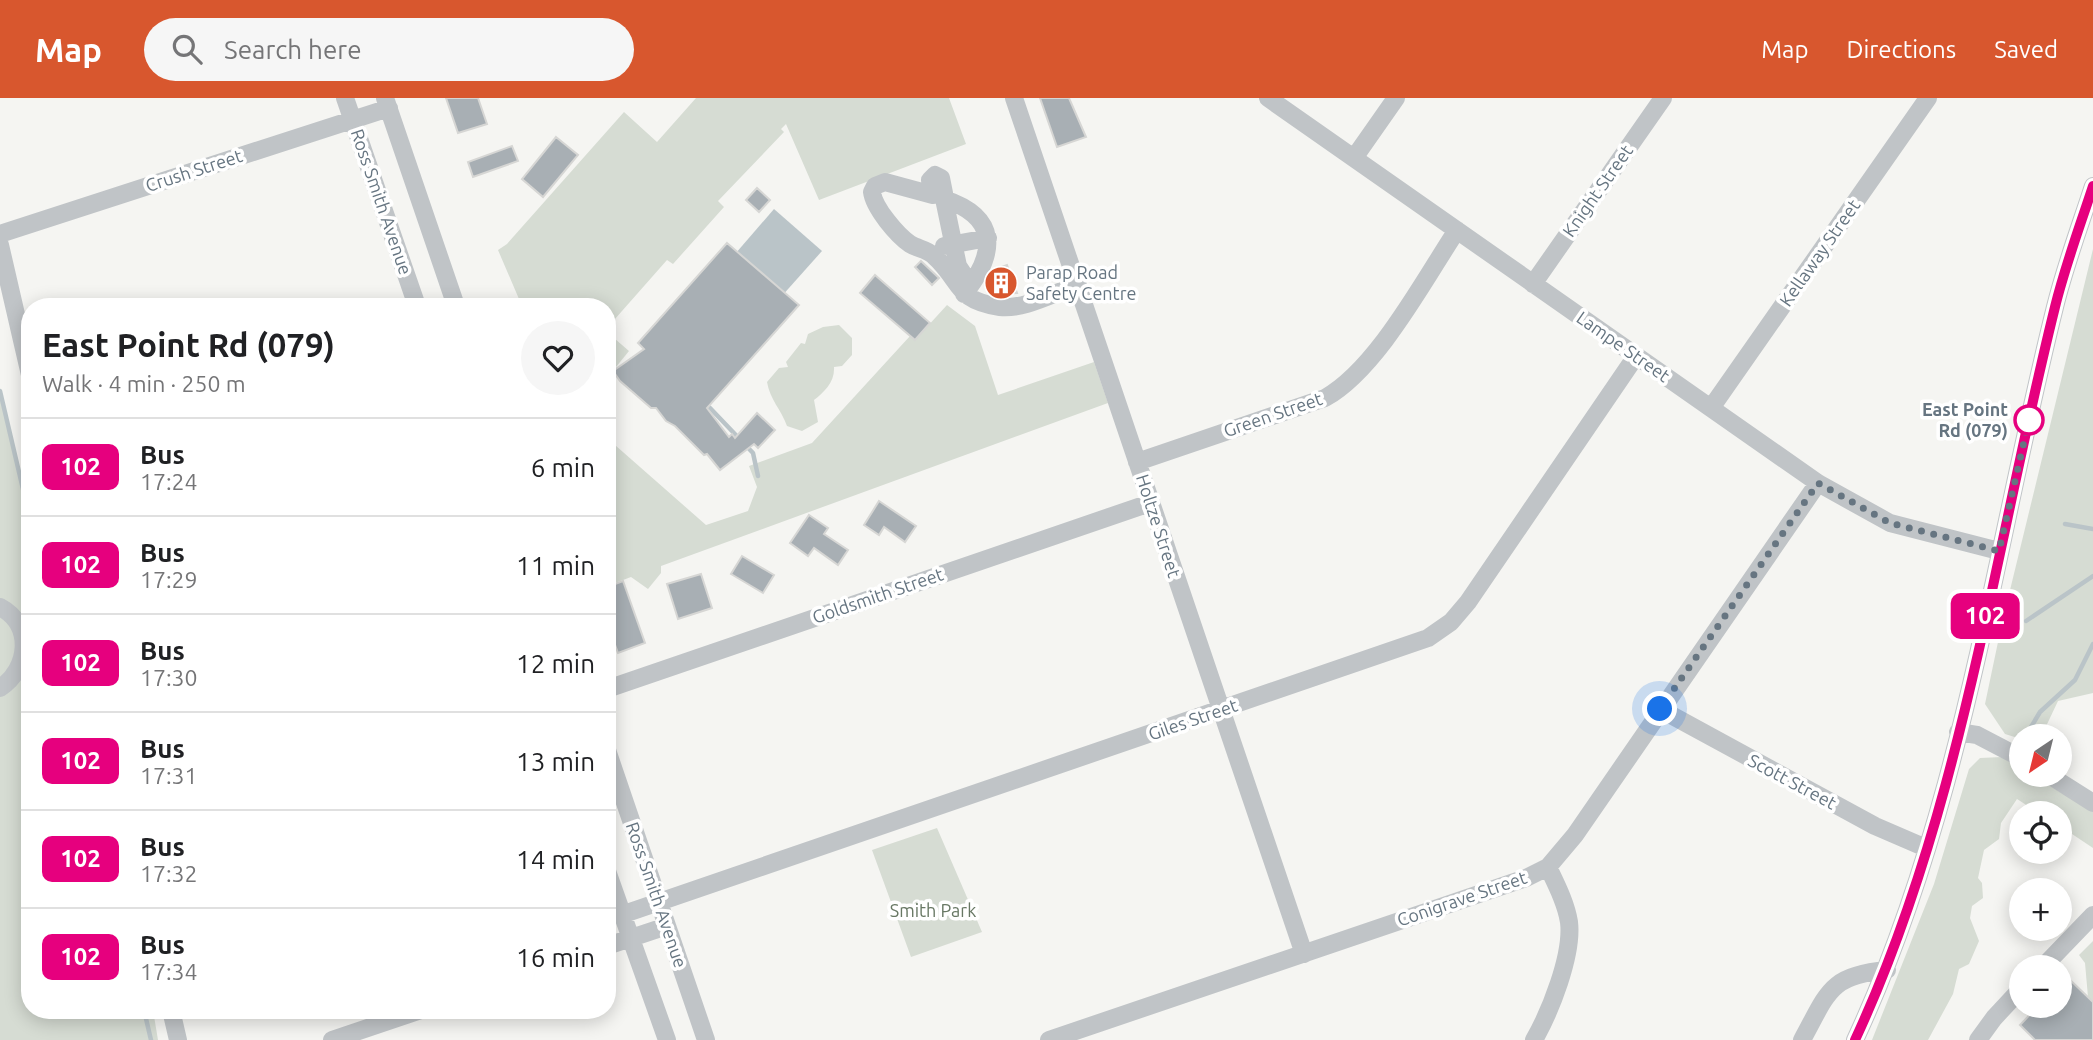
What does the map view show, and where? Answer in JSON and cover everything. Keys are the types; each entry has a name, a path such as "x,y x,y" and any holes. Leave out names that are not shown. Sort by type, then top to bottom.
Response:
{"street":[{"name":"Ross Smith Avenue","path":"345,98 414,298"},
{"name":"Holtze Street","path":"1014,98 1304,954"},
{"name":"Lampe Street","path":"1268,98 1818,483 1890,523 1999,551"},
{"path":"1354,158 1396,98"},
{"name":"Knight Street","path":"1533,284 1663,98"},
{"name":"Kellaway Street","path":"1712,408 1928,98"},
{"name":"Crush Street","path":"0,234 353,119 387,103"},
{"path":"387,103 453,298"},
{"path":"968,289 987,257 988,238 971,212 939,196 885,182 875,186 872,192 875,202 902,236 934,256 948,273 968,289 993,305 1014,306 1078,285"},
{"path":"1855,1040 1887,970 1914,894 1958,732 2055,304 2093,186"},
{"path":"939,196 948,273"},
{"name":"Green Street","path":"1137,462 1325,398 1340,390 1364,367 1457,230"},
{"path":"922,249 945,242 988,238"},
{"path":"945,242 968,289"},
{"path":"0,245 21,336"},
{"name":"Giles Street","path":"624,914 1428,638 1451,622 1488,575 1636,356"},
{"name":"Conigrave Street","path":"1049,1040 1526,878 1548,867 1575,835 1818,483"},
{"name":"Goldsmith Street","path":"616,687 1150,503"},
{"path":"0,607 21,631"},
{"path":"0,688 21,676"},
{"name":"Scott Street","path":"1660,709 1875,826 1926,849"},
{"path":"1958,732 1977,735 2009,752"},
{"name":"Ross Smith Avenue","path":"616,776 706,1040"},
{"path":"2069,788 2093,803"},
{"path":"1534,1040 1548,1012 1569,944 1565,905 1548,867"},
{"name":"Ross Smith Avenue","path":"616,894 667,1040"},
{"path":"2055,955 2093,915"},
{"path":"616,943 667,926"},
{"path":"1802,1040 1836,984 1856,973 1887,970"},
{"path":"1978,1040 2009,1001"},
{"path":"173,1019 178,1040"},
{"path":"332,1040 394,1019"}],"green space":[{"path":"696,98 949,98 966,144 819,200 786,124 781,129 784,132 718,201 724,207 673,264 667,260 616,318 616,298 519,298 498,250 507,244 624,112 657,142"},
{"path":"2093,249 2093,693 2058,701 2047,724 2009,724 2009,735 2005,734 1985,704 2002,623"},
{"path":"947,305 975,326 998,395 1094,362 1108,403 661,566 661,573 648,589 631,577 616,583 616,446 706,525 748,511 757,487 749,466 812,443 910,336 915,340"},
{"path":"839,325 852,338 852,355 842,366 834,367 831,382 814,400 818,422 802,431 787,426 767,382 779,368 788,367 786,362 801,343 805,344 808,334 823,327"},
{"path":"616,340 629,351 616,367"},
{"path":"0,389 21,480 21,1019 154,1019 158,1040 0,1040"},
{"path":"2002,757 2009,761 2009,788 2053,788 2093,812 2093,848 2072,834 2072,801 2009,801 2009,811 2001,823 1999,839 1984,850 1978,878 1982,883 1983,898 1972,906 1970,918 1979,941 1969,964 1959,969 1953,994 1928,1040 1872,1040 1934,884 1969,769 1980,758"},
{"name":"Smith Park","path":"937,828 982,932 911,957 872,850"},
{"path":"2093,941 2093,1002 2088,997 2085,963 2079,955"}],"shaded area":[{"path":"774,209 822,251 738,345 691,305"}],"building":[{"path":"446,98 478,98 487,124 458,133"},
{"path":"1040,98 1069,98 1086,137 1057,147"},
{"path":"556,137 578,155 543,197 522,179"},
{"path":"512,146 518,161 473,177 468,162"},
{"path":"757,188 770,200 759,212 746,200"},
{"path":"727,243 799,305 707,408 729,437 732,434 735,438 757,413 775,430 758,448 754,444 720,470 707,454 704,455 675,426 666,421 656,408 651,408 616,375 616,369 644,349 638,343"},
{"path":"921,261 939,278 932,285 915,267"},
{"name":"Parap Road Safety Centre","path":"1007,265 1017,293 993,294 988,279 993,270"},
{"path":"875,275 930,323 915,340 860,293"},
{"path":"879,501 916,526 905,542 884,527 879,535 864,525"},
{"path":"809,515 828,528 824,534 848,550 838,565 814,548 808,556 790,543"},
{"path":"742,556 774,575 763,593 731,574"},
{"path":"701,574 712,608 678,619 667,584"},
{"path":"623,581 645,643 618,653 616,648 616,584"},
{"path":"2072,982 2093,1002 2093,1040 2035,1040 2020,1025 2027,1018 2072,1018"}],"waterway":[{"path":"0,391 21,481"},
{"path":"710,408 753,453 758,476"},
{"path":"2065,524 2093,529"},
{"path":"2026,621 2093,576"},
{"path":"2033,724 2040,712 2075,680 2093,644"},
{"path":"146,1019 151,1040"}],"bus line":[{"name":"102","path":"1855,1040 1887,970 1914,894 1958,732 2055,304 2093,186"}],"place":[{"name":"Parap Road Safety Centre","path":"1001,283"},
{"name":"East Point Rd (079)","path":"2029,420"}],"route":[{"path":"1660,709 1818,483 1890,523 1999,551 2029,420"}]}
